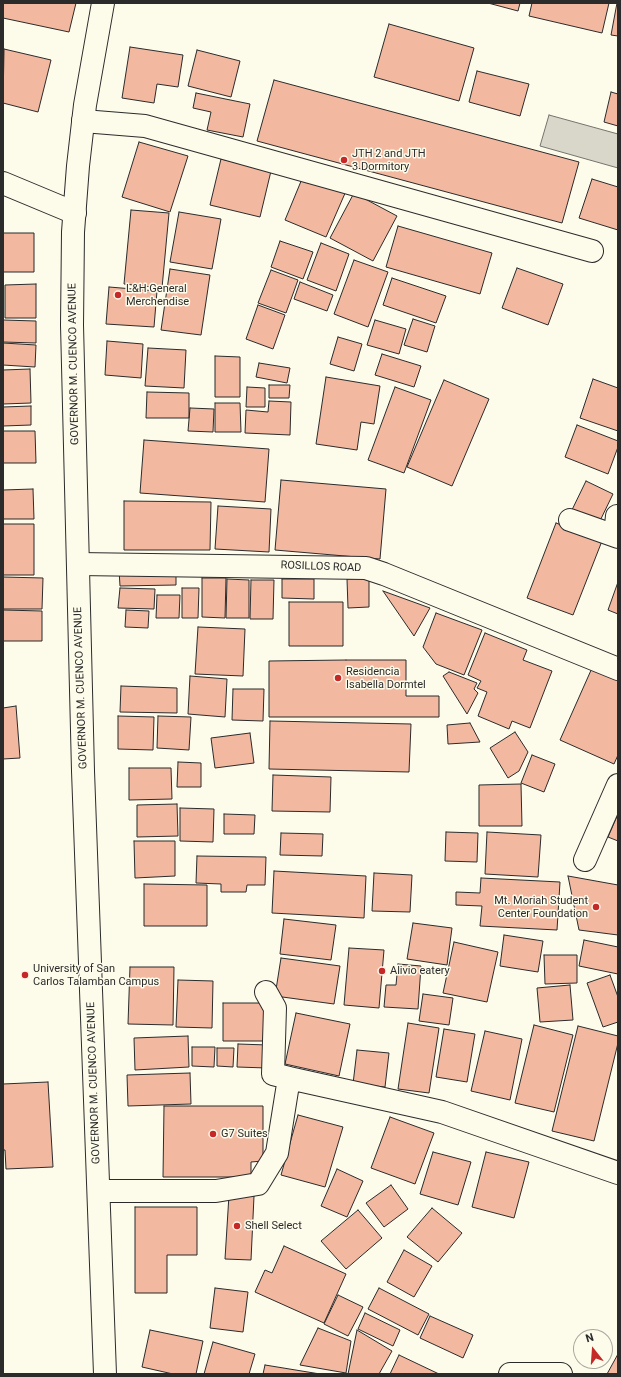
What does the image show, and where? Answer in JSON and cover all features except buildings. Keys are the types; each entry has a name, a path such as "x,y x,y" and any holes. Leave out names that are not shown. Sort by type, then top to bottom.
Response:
{"street":[{"name":"GOVERNOR M. CUENCO AVENUE","path":"103,3 83,121 73,232 72,325 95,1121 105,1374"},
{"path":"83,121 145,126 592,251"},
{"path":"3,183 75,213"},
{"path":"570,520 617,530"},
{"name":"ROSILLOS ROAD","path":"78,564 366,568 618,669"},
{"path":"585,860 618,785"},
{"path":"266,992 275,1008 273,1074 442,1112 618,1173"},
{"path":"99,1192 216,1191 258,1184 277,1153 290,1078"},
{"path":"510,1374 561,1374"}],"shaded area":[{"path":"549,115 618,134 618,168 540,146"}],"place":[{"name":"JTH 2 and JTH 3 Dormitory","path":"344,160"},
{"name":"L&H General Merchendise","path":"118,295"},
{"name":"Residencia Isabella Dormtel","path":"338,678"},
{"name":"Mt. Moriah Student Center Foundation","path":"596,907"},
{"name":"Alivio eatery","path":"382,971"},
{"name":"University of San Carlos Talamban Campus","path":"25,975"},
{"name":"G7 Suites","path":"213,1134"},
{"name":"Shell Select","path":"237,1226"}]}
